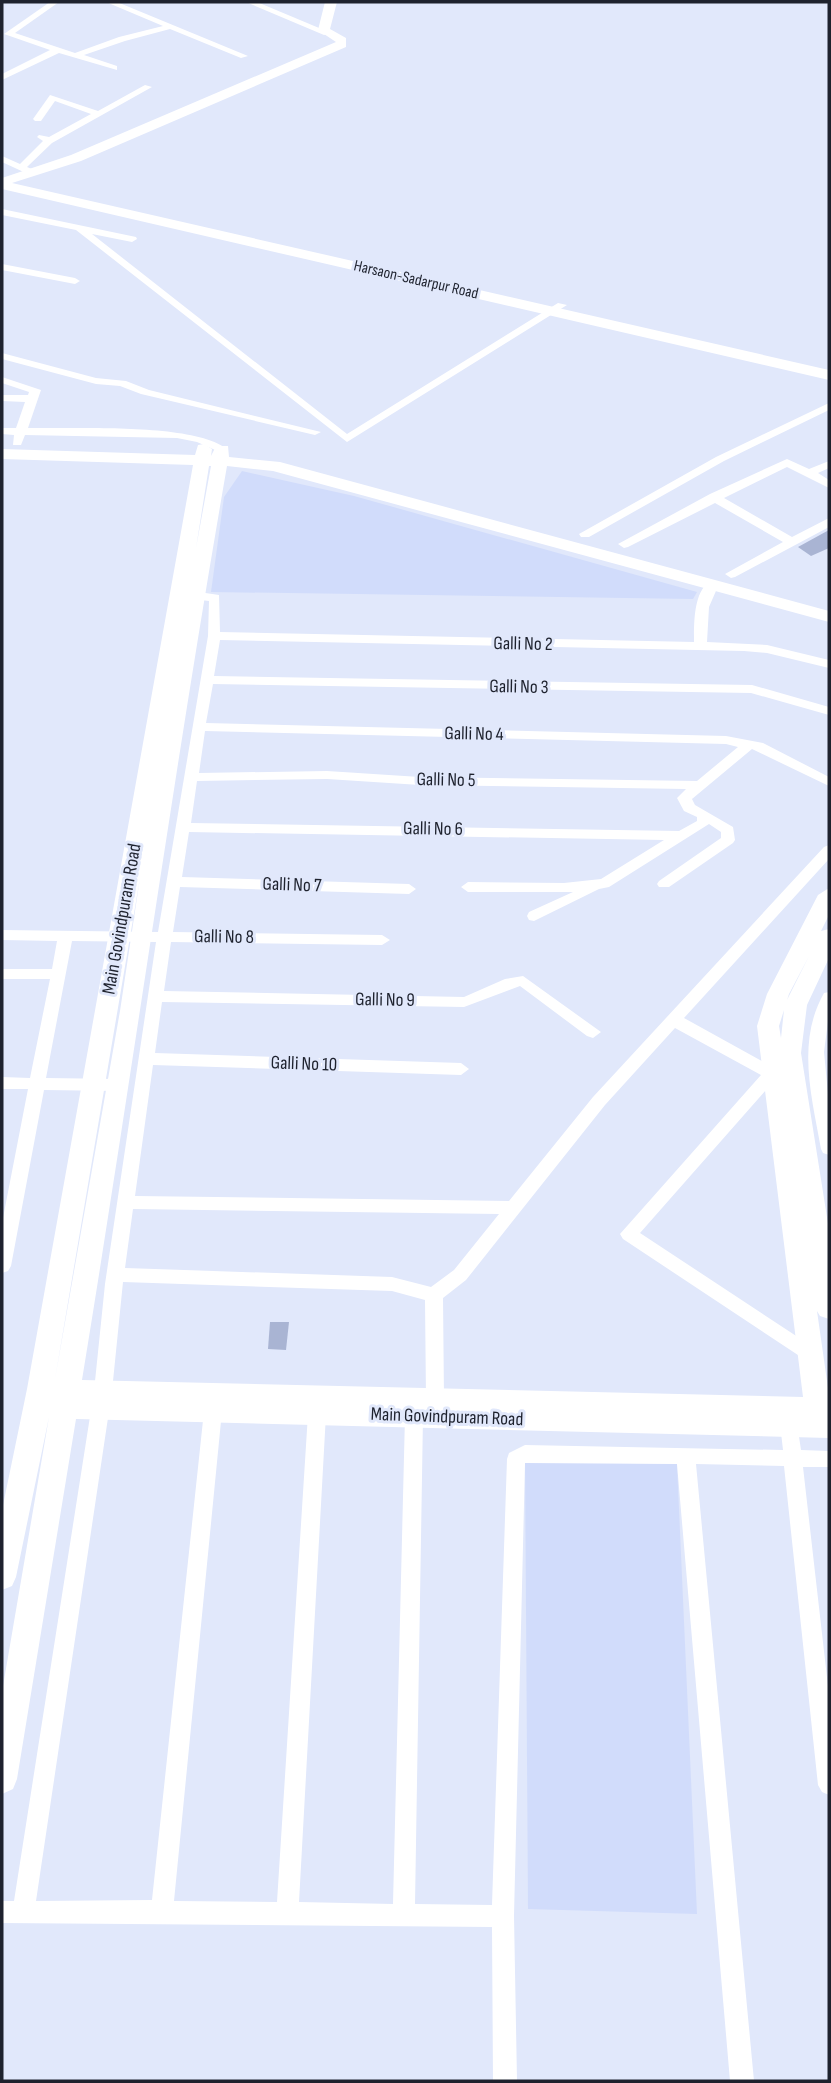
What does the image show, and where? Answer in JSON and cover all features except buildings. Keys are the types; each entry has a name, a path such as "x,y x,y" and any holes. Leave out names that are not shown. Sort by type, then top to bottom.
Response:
{"street":[{"path":"55,2 5,32 9,36 114,68"},
{"path":"110,2 244,56"},
{"path":"2,183 27,170 76,158 344,42 250,2"},
{"path":"327,33 324,27 331,2"},
{"path":"74,56 122,39 173,26"},
{"path":"2,78 56,51"},
{"path":"27,170 49,141 98,109 148,87"},
{"path":"38,119 53,96 85,111"},
{"path":"49,141 42,137 43,133 85,111 98,109"},
{"path":"2,159 27,170"},
{"name":"Harsaon-Sadarpur Road","path":"2,183 557,308 829,364"},
{"path":"2,212 132,239"},
{"path":"79,228 347,439 557,308"},
{"path":"2,267 75,281"},
{"name":"Harsaon-Sadarpur Road","path":"557,308 829,375"},
{"path":"2,356 96,381 122,383 145,392 315,432"},
{"path":"2,380 35,390 13,439"},
{"path":"2,398 33,399"},
{"path":"585,534 720,459 829,406"},
{"path":"2,431 13,439 212,455 308,474 829,617"},
{"path":"2,454 294,457 624,544 829,603"},
{"name":"Main Govindpuram Road","path":"2,1779 118,1085 137,940 166,765 188,594 212,455"},
{"path":"624,544 787,462 829,485"},
{"path":"809,473 829,464"},
{"path":"714,497 791,541"},
{"path":"731,574 829,522"},
{"path":"701,647 700,611 703,599 713,584"},
{"path":"188,594 210,596 217,602 214,636 175,882 137,940 155,996 147,1059 116,1275 102,1400 12,1912 287,1912 503,1916"},
{"name":"Galli No 2","path":"214,636 767,649 829,664"},
{"name":"Galli No 3","path":"206,680 752,689 829,710"},
{"name":"Galli No 4","path":"198,727 726,740 750,744 793,764"},
{"path":"664,884 729,840 728,830 684,802 750,744"},
{"path":"793,764 829,772"},
{"path":"793,764 829,782"},
{"name":"Galli No 5","path":"191,777 327,775 420,781 701,785"},
{"path":"534,916 604,884 704,823 705,815"},
{"name":"Galli No 6","path":"184,827 683,836"},
{"path":"433,1295 460,1275 599,1101 829,850"},
{"path":"813,868 829,874"},
{"name":"Galli No 7","path":"175,882 409,889"},
{"path":"468,887 564,888 604,884"},
{"path":"824,1418 810,1354 772,1074 770,1012 829,895"},
{"path":"2,934 65,939"},
{"path":"829,936 796,1005 790,1053 829,1309"},
{"path":"2,945 65,939"},
{"path":"2,1266 65,939"},
{"name":"Galli No 8","path":"65,939 382,940"},
{"name":"Main Govindpuram Road","path":"2,1577 38,1398 93,1085 137,940"},
{"path":"2,974 58,974"},
{"name":"Galli No 9","path":"155,996 464,1002 482,998 514,980 523,981 593,1032"},
{"path":"829,997 818,1019 816,1046 829,1149"},
{"path":"674,1020 772,1074"},
{"name":"Galli No 10","path":"147,1059 461,1069"},
{"path":"772,1074 629,1234 810,1354"},
{"path":"2,1083 118,1085"},
{"path":"126,1202 513,1208"},
{"path":"116,1275 392,1284 433,1295"},
{"path":"433,1295 435,1399"},
{"name":"Main Govindpuram Road","path":"38,1398 435,1399 824,1418"},
{"name":"Main Govindpuram Road","path":"102,1400 213,1411 317,1414 788,1417"},
{"path":"162,1911 213,1411"},
{"path":"287,1912 317,1414"},
{"path":"404,1915 414,1416"},
{"path":"788,1417 829,1785"},
{"path":"505,2081 503,1916 516,1459 525,1453 829,1459"},
{"path":"686,1455 743,2081"}],"shaded area":[{"path":"242,471 354,496 697,592 693,599 211,592 224,497"},
{"path":"525,1461 677,1464 697,1914 528,1909"}]}
